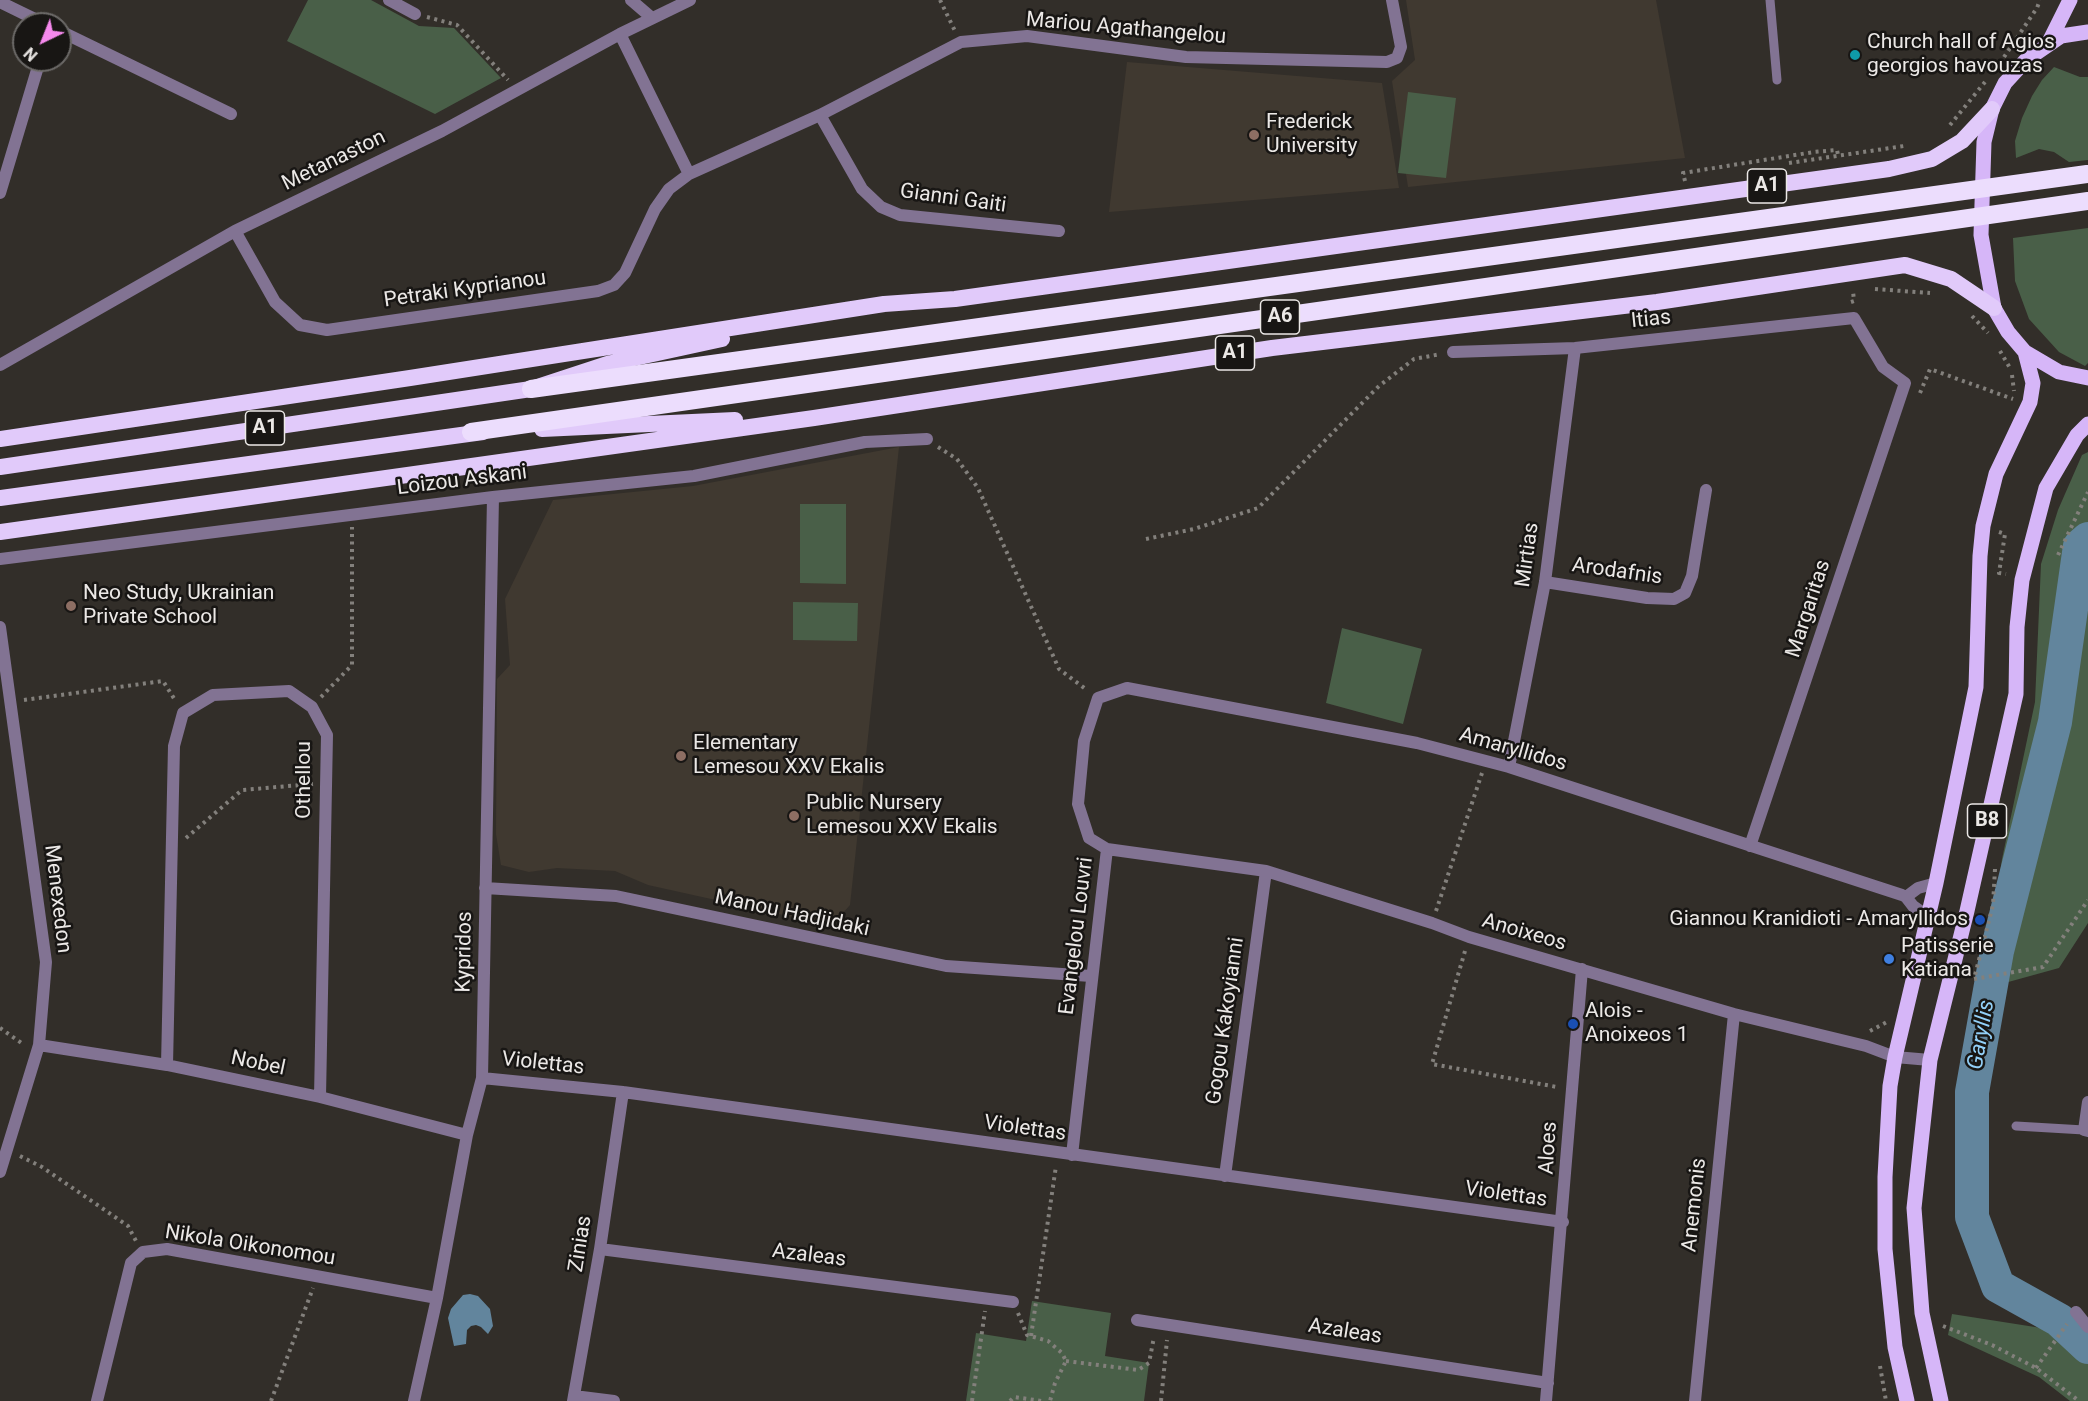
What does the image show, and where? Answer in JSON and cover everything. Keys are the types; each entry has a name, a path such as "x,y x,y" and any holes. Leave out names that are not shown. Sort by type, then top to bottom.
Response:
{"highway":[{"name":"A1","path":"884,303 955,299 1888,169 1932,159 1962,141 1992,109"},
{"name":"A6","path":"531,389 2087,174"},
{"name":"A6","path":"471,432 2088,201"},
{"name":"A1","path":"814,418 1272,348 1657,302 1905,265 1951,279 1994,308"},
{"path":"531,389 608,364 884,303"},
{"path":"0,439 884,303"},
{"name":"A1","path":"0,467 531,389"},
{"path":"471,432 691,421 814,418"},
{"path":"0,532 814,418"},
{"name":"A1","path":"0,498 471,432"}],"main road":[{"name":"B8","path":"2048,45 2070,0"},
{"name":"B8","path":"2088,32 2061,36 2026,60 2006,83 1992,109 1984,142 1981,236 1994,308 2008,332 2025,352 2059,372 2088,378"},
{"name":"B8","path":"1907,1401 1895,1347 1886,1249 1885,1177 1890,1086 1936,883 1976,687 1983,526 1996,474 2030,402 2033,383 2025,352"},
{"name":"B8","path":"1941,1401 1922,1313 1914,1208 1930,1060 1967,911 2016,694 2017,627 2022,580 2046,488 2077,435 2088,424"}],"street":[{"path":"389,0 415,14"},
{"path":"631,0 652,18"},
{"name":"Metanaston","path":"0,365 235,231 442,130 620,34 690,0"},
{"name":"Mariou Agathangelou","path":"689,174 820,115 961,42 1027,36 1186,57 1387,62 1396,58 1401,47 1392,0"},
{"path":"0,2 20,12"},
{"path":"620,34 689,174"},
{"path":"72,37 231,114"},
{"path":"0,193 36,72"},
{"name":"Gianni Gaiti","path":"820,115 862,189 880,207 900,215 1059,231"},
{"name":"Petraki Kyprianou","path":"235,231 275,302 300,325 327,330 598,291 614,285 625,273 655,208 669,189 689,174"},
{"name":"Itias","path":"1453,352 1575,348 1854,318 1883,367 1905,384"},
{"name":"Mirtias","path":"1509,767 1545,582 1575,348"},
{"name":"Margaritas","path":"1750,846 1905,384"},
{"name":"Loizou Askani","path":"0,559 493,497 694,476 865,442 927,440"},
{"name":"Arodafnis","path":"1545,582 1647,598 1674,599 1685,594 1692,576 1706,490"},
{"name":"Kypridos","path":"414,1401 437,1298 467,1135 482,1078 493,497"},
{"name":"Menexedon","path":"0,627 46,962 38,1049 0,1172"},
{"name":"Amaryllidos","path":"1098,698 1127,688 1417,743 1509,767 1906,897 1913,906 1927,916"},
{"name":"Othellou","path":"183,713 213,695 289,691 312,707 327,735 320,1097"},
{"name":"Evangelou Louvri","path":"1072,1155 1107,849 1089,838 1078,804 1084,741 1098,698"},
{"path":"167,1065 174,746 183,713"},
{"name":"Anoixeos","path":"1107,849 1266,871 1432,923 1469,937 1734,1014 1866,1046 1895,1057 1930,1060"},
{"name":"Gogou Kakoyianni","path":"1225,1176 1266,871"},
{"path":"1906,897 1918,888 1936,883"},
{"name":"Manou Hadjidaki","path":"485,888 616,896 946,966 1091,976"},
{"name":"Aloes","path":"1546,1401 1563,1222 1582,969"},
{"name":"Anemonis","path":"1695,1401 1734,1014"},
{"name":"Nobel","path":"38,1049 167,1065 320,1097 467,1135"},
{"name":"Violettas","path":"482,1078 622,1092 1563,1222"},
{"name":"Zinias","path":"573,1398 600,1249 622,1092"},
{"path":"2086,1130 2088,1102"},
{"name":"Nikola Oikonomou","path":"97,1401 131,1263 143,1252 167,1249 437,1298"},
{"name":"Azaleas","path":"600,1249 1013,1302"},
{"path":"2076,1312 2088,1327"},
{"name":"Azaleas","path":"1137,1320 1548,1383"},
{"path":"573,1398 614,1401"}],"lane":[{"path":"1770,0 1777,80"},
{"path":"2016,1126 2086,1130"}],"path":[{"path":"940,0 961,42"},
{"path":"2001,61 2040,0"},
{"path":"415,14 457,25 517,90"},
{"path":"1949,126 1988,78"},
{"path":"1787,164 1906,145"},
{"path":"1696,180 1685,182 1683,173 1826,151 1837,150 1838,155"},
{"path":"1853,291 1854,301"},
{"path":"1146,539 1194,530 1258,508 1379,386 1414,359 1453,352"},
{"path":"1900,397 1915,404 1930,369 2014,399"},
{"path":"927,440 957,459 978,488 1059,669 1098,698"},
{"path":"2058,555 2088,492"},
{"path":"312,707 352,665 352,514"},
{"path":"1995,530 2005,534 1999,573 2006,574"},
{"path":"10,702 163,681 183,713"},
{"path":"1432,923 1486,761"},
{"path":"171,851 242,790 326,783"},
{"path":"1974,979 2043,967 2088,900"},
{"path":"1469,937 1432,1064 1573,1090"},
{"path":"0,1028 38,1049"},
{"path":"7,1149 42,1167 128,1226 143,1252"},
{"path":"1031,1336 1057,1153"},
{"path":"271,1401 318,1276"},
{"path":"972,1401 987,1298"},
{"path":"1013,1302 1027,1335 1048,1341 1056,1346 1066,1361 1138,1370 1149,1363 1163,1323"},
{"path":"2036,1368 2076,1312"},
{"path":"1161,1401 1163,1323"},
{"path":"1943,1326 1992,1345 2036,1368 2079,1401"},
{"path":"1050,1401 1055,1383 1066,1361"},
{"path":"1010,1401 1014,1397 1042,1401"}],"shaded area":[{"path":"1406,0 1656,0 1685,158 1408,187 1392,81 1415,60"},
{"name":"Frederick University","path":"1127,62 1382,83 1399,188 1109,212"},
{"name":"Elementary Lemesou XXV Ekalis","path":"899,447 850,905 834,923 797,918 648,885 615,871 557,868 529,872 501,865 496,834 497,679 510,665 505,599 553,500 693,486"}],"green space":[{"path":"308,0 371,0 419,26 454,28 501,78 435,114 287,41"},
{"path":"2054,67 2080,77 2088,77 2088,160 2069,162 2054,152 2039,149 2016,158 2015,141 2022,118 2042,80"},
{"path":"1408,92 1456,98 1446,178 1398,173"},
{"path":"2088,228 2088,363 2085,366 2059,352 2029,319 2015,281 2013,238"},
{"path":"2088,452 2088,923 2059,968 1983,989 2002,859 2035,702 2041,564 2058,510 2082,455"},
{"path":"800,504 846,504 846,584 800,583"},
{"path":"793,602 858,603 857,641 793,640"},
{"path":"1342,628 1422,649 1403,724 1326,703"},
{"path":"1032,1301 1111,1313 1105,1356 1149,1363 1144,1401 966,1401 976,1333 1026,1341"},
{"path":"1952,1314 2086,1335 2088,1337 2088,1401 2070,1401 2039,1377 1948,1335"}],"water":[{"path":"463,1295 478,1296 490,1309 493,1326 488,1334 481,1327 471,1326 467,1330 466,1344 454,1346 448,1318 451,1309"}],"waterway":[{"name":"Garyllis","path":"2088,539 2080,546 2055,722 1997,951 1972,1092 1972,1217 1998,1286 2059,1320 2088,1347"}],"place":[{"name":"Church hall of Agios georgios havouzas","path":"1855,55"},
{"name":"Frederick University","path":"1254,135"},
{"name":"Neo Study, Ukrainian Private School","path":"71,606"},
{"name":"Elementary Lemesou XXV Ekalis","path":"681,756"},
{"name":"Public Nursery Lemesou XXV Ekalis","path":"794,816"},
{"name":"Giannou Kranidioti - Amaryllidos","path":"1980,920"},
{"name":"Patisserie Katiana","path":"1889,959"},
{"name":"Alois - Anoixeos 1","path":"1573,1024"}]}
